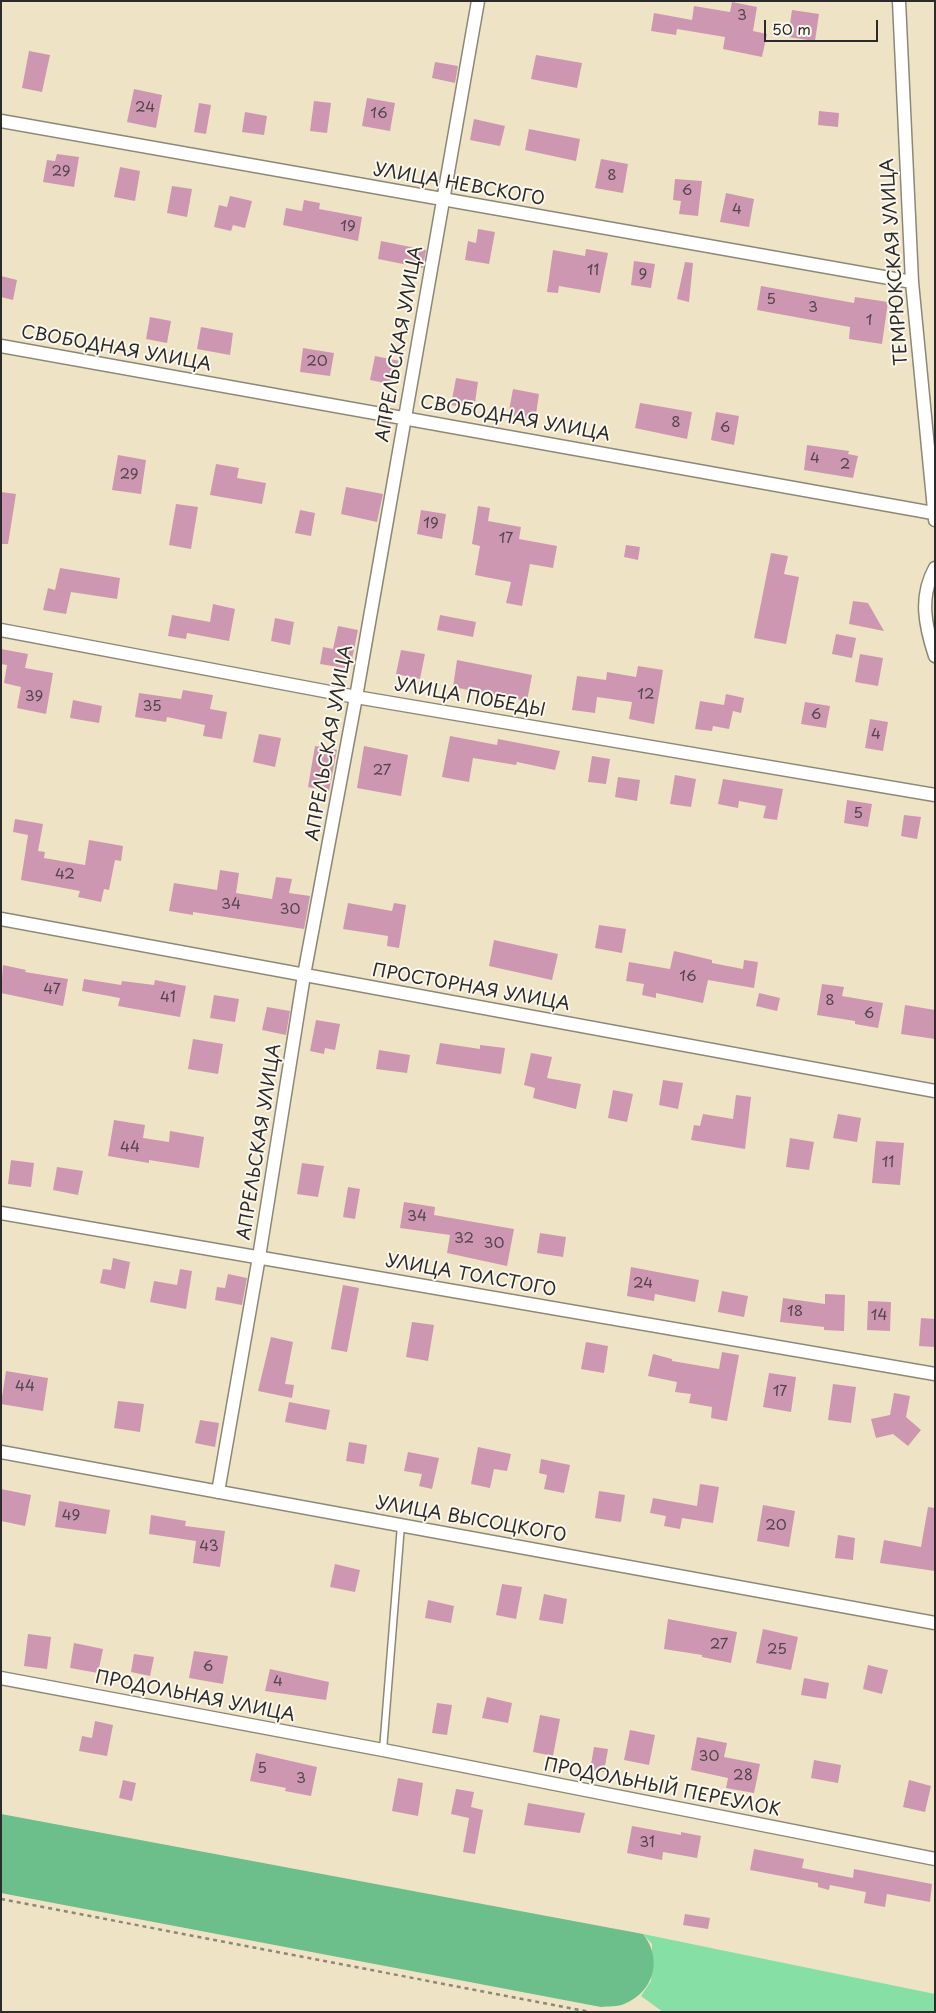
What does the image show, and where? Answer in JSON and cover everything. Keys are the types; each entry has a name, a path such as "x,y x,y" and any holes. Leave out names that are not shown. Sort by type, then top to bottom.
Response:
{"street":[{"name":"АПРЕЛЬСКАЯ УЛИЦА","path":"218,1492 260,1257 304,976 356,697 478,1"},
{"name":"ТЕМРЮКСКАЯ УЛИЦА","path":"899,1 912,282 934,516"},
{"name":"УЛИЦА НЕВСКОГО","path":"1,121 442,201 912,282"},
{"name":"СВОБОДНАЯ УЛИЦА","path":"1,346 405,417 934,516"},
{"path":"935,568 928,581 923,604 925,624 935,656"},
{"name":"УЛИЦА ПОБЕДЫ","path":"1,630 356,697 935,795"},
{"name":"ПРОСТОРНАЯ УЛИЦА","path":"1,918 304,976 935,1091"},
{"name":"УЛИЦА ТОЛСТОГО","path":"1,1213 935,1374"},
{"name":"УЛИЦА ВЫСОЦКОГО","path":"1,1452 935,1623"},
{"name":"ПРОДОЛЬНАЯ УЛИЦА","path":"1,1678 383,1750"},
{"name":"ПРОДОЛЬНЫЙ ПЕРЕУЛОК","path":"383,1750 935,1859"}],"lane":[{"path":"383,1750 402,1525"}],"path":[{"path":"1,1899 590,2012"}],"green space":[{"path":"1,1814 643,1934 653,1954 652,1974 642,1992 634,1999 622,2005 601,2007 1,1893"},
{"path":"643,1934 935,1994 935,2012 663,2012 641,1996 651,1981 652,1944"}],"building":[{"path":"732,2 757,7 753,31 767,34 762,57 723,49 725,37 677,29 676,35 651,31 654,13 692,20 694,6 730,12"},
{"path":"792,10 819,14 815,41 788,37"},
{"path":"29,51 50,55 42,92 22,88"},
{"path":"536,55 582,63 577,88 531,79"},
{"path":"435,62 458,66 455,83 432,78"},
{"path":"134,89 162,95 156,128 127,122"},
{"path":"367,98 395,103 390,131 362,126"},
{"path":"314,101 331,103 327,133 310,131"},
{"path":"199,103 211,105 206,134 194,132"},
{"path":"819,111 839,113 838,127 818,125"},
{"path":"245,112 267,116 264,135 242,132"},
{"path":"474,119 505,126 500,146 470,140"},
{"path":"529,129 580,139 576,161 525,150"},
{"path":"57,154 79,157 74,187 43,182 47,160 55,161"},
{"path":"601,159 628,164 623,193 595,188"},
{"path":"120,167 140,171 135,201 114,197"},
{"path":"675,179 702,181 698,216 679,214 681,201 673,200"},
{"path":"172,186 192,189 187,217 167,213"},
{"path":"726,193 754,199 749,227 720,222"},
{"path":"230,196 252,201 245,228 233,225 231,231 214,227 219,205 227,207"},
{"path":"304,200 320,203 319,209 362,217 358,241 283,225 286,208 302,211"},
{"path":"478,229 495,232 489,264 465,260 468,241 476,243"},
{"path":"381,241 426,250 423,268 378,259"},
{"path":"586,249 608,253 600,293 559,286 558,293 547,292 553,250 585,256"},
{"path":"634,261 655,264 651,288 631,285"},
{"path":"685,262 693,263 689,302 677,299"},
{"path":"1,276 17,280 13,300 1,297"},
{"path":"761,286 854,303 855,297 888,302 882,344 849,339 850,327 757,310"},
{"path":"150,317 171,321 167,343 146,339"},
{"path":"201,327 233,333 230,355 197,349"},
{"path":"303,348 334,353 330,376 300,372"},
{"path":"375,356 400,361 395,385 370,380"},
{"path":"456,378 478,382 474,409 451,405"},
{"path":"513,389 539,394 535,421 508,416"},
{"path":"640,403 692,412 687,439 635,428"},
{"path":"716,412 739,416 734,445 711,440"},
{"path":"807,445 849,451 848,454 858,456 853,478 804,470"},
{"path":"118,455 146,460 141,494 112,490"},
{"path":"216,464 239,468 237,478 266,483 262,504 210,495"},
{"path":"346,487 383,494 377,522 341,514"},
{"path":"1,492 16,494 8,544 1,544"},
{"path":"176,504 198,507 191,549 169,545"},
{"path":"478,506 490,508 488,521 521,527 519,539 557,546 553,568 530,564 522,606 506,603 511,582 475,575 480,546 472,544"},
{"path":"300,510 315,513 311,536 295,533"},
{"path":"421,510 446,514 442,539 417,534"},
{"path":"626,545 640,547 638,560 624,557"},
{"path":"771,553 788,556 784,574 799,577 786,644 754,638"},
{"path":"60,568 120,578 117,599 71,592 66,614 43,610 48,588 55,590"},
{"path":"853,601 868,603 884,631 849,624"},
{"path":"213,604 235,609 229,641 187,633 186,639 168,636 172,615 210,622"},
{"path":"440,615 476,622 473,637 437,630"},
{"path":"275,618 294,622 290,645 271,641"},
{"path":"338,626 358,630 350,669 320,664 323,647 333,649"},
{"path":"836,634 856,638 852,658 832,654"},
{"path":"1,649 28,654 25,668 53,673 46,714 17,708 21,687 4,683 7,665 1,664"},
{"path":"401,650 425,654 420,679 396,674"},
{"path":"860,654 883,658 878,686 855,682"},
{"path":"457,660 532,675 527,701 453,687"},
{"path":"638,666 663,670 654,724 629,719 632,702 597,697 595,713 572,710 577,676 606,680 607,672 636,677"},
{"path":"183,690 213,695 210,709 227,712 222,739 203,736 205,725 167,717 166,722 135,717 139,693 181,699"},
{"path":"726,694 744,698 741,713 733,711 729,729 713,726 712,731 695,729 700,701 724,705"},
{"path":"73,700 102,706 99,723 70,718"},
{"path":"805,702 830,706 826,728 801,724"},
{"path":"870,719 888,722 883,751 865,748"},
{"path":"259,734 281,738 275,767 253,762"},
{"path":"450,736 497,745 498,739 560,751 555,770 517,762 516,765 473,758 469,782 442,777"},
{"path":"315,746 337,750 329,791 308,787"},
{"path":"364,746 408,755 401,796 357,788"},
{"path":"592,756 610,759 606,784 588,782"},
{"path":"675,775 696,779 691,807 670,804"},
{"path":"618,777 640,780 637,801 615,797"},
{"path":"723,779 783,789 777,820 763,818 766,806 739,801 738,808 718,804"},
{"path":"847,800 872,804 868,827 844,823"},
{"path":"904,815 921,817 917,839 901,836"},
{"path":"15,819 43,824 38,851 45,852 44,858 85,865 89,840 123,846 121,861 115,860 109,890 104,889 101,902 78,897 80,891 21,880 28,835 13,832"},
{"path":"220,870 239,873 236,893 272,899 276,877 292,879 289,893 310,896 304,929 193,912 193,915 169,911 174,883 217,890"},
{"path":"348,903 392,911 394,903 406,905 399,948 387,946 388,936 343,929"},
{"path":"599,925 626,929 622,953 595,948"},
{"path":"494,940 558,954 552,980 489,966"},
{"path":"674,951 712,960 712,963 743,969 744,960 758,962 754,988 708,980 703,1003 656,993 656,998 642,995 644,984 626,981 629,962 670,969"},
{"path":"3,965 26,970 25,972 68,979 63,1006 1,993"},
{"path":"84,979 121,985 122,981 154,985 155,980 186,986 180,1017 118,1006 120,998 82,991"},
{"path":"822,984 844,987 842,996 883,1003 878,1028 855,1024 855,1021 817,1015"},
{"path":"759,993 780,998 777,1011 756,1006"},
{"path":"214,995 239,999 235,1022 210,1018"},
{"path":"905,1005 935,1010 935,1039 901,1034"},
{"path":"267,1007 290,1011 286,1035 262,1030"},
{"path":"316,1020 340,1024 335,1050 325,1048 324,1054 310,1051"},
{"path":"193,1039 223,1044 218,1074 188,1069"},
{"path":"440,1043 480,1049 480,1045 505,1048 501,1074 436,1064"},
{"path":"379,1050 410,1055 407,1073 376,1069"},
{"path":"531,1053 552,1057 547,1078 581,1084 576,1109 533,1098 535,1088 524,1085"},
{"path":"663,1080 683,1083 678,1109 659,1105"},
{"path":"613,1090 633,1094 627,1122 608,1118"},
{"path":"736,1095 751,1097 745,1149 691,1140 694,1125 700,1126 703,1114 733,1119"},
{"path":"838,1114 861,1118 857,1142 833,1138"},
{"path":"114,1120 145,1125 143,1138 169,1142 170,1131 204,1137 199,1168 149,1160 149,1163 108,1156"},
{"path":"790,1138 814,1142 809,1170 786,1167"},
{"path":"876,1141 904,1143 900,1185 872,1183"},
{"path":"11,1160 34,1163 31,1187 8,1184"},
{"path":"302,1163 324,1166 318,1197 297,1194"},
{"path":"57,1167 83,1171 78,1195 53,1190"},
{"path":"348,1187 360,1189 355,1219 343,1217"},
{"path":"404,1202 435,1207 434,1215 514,1229 507,1266 447,1253 450,1235 400,1228"},
{"path":"540,1233 566,1237 563,1257 537,1253"},
{"path":"113,1258 130,1262 125,1289 100,1283 103,1269 111,1270"},
{"path":"631,1267 699,1280 695,1302 655,1294 654,1301 627,1296"},
{"path":"180,1269 192,1271 186,1309 150,1302 154,1281 177,1285"},
{"path":"228,1274 247,1278 242,1305 215,1300 217,1287 225,1288"},
{"path":"343,1285 359,1288 347,1352 331,1349"},
{"path":"722,1291 748,1296 744,1317 718,1312"},
{"path":"825,1294 845,1295 844,1331 824,1330 824,1327 780,1322 783,1298 825,1304"},
{"path":"868,1301 891,1302 890,1331 867,1330"},
{"path":"921,1318 935,1319 935,1347 919,1346"},
{"path":"412,1322 434,1325 428,1361 406,1357"},
{"path":"271,1337 293,1342 285,1384 294,1385 292,1398 258,1391"},
{"path":"586,1342 608,1346 604,1373 581,1369"},
{"path":"722,1352 739,1355 727,1421 711,1418 712,1407 689,1403 691,1394 675,1392 677,1382 648,1376 653,1354 672,1359 672,1361 719,1369"},
{"path":"6,1371 48,1378 43,1411 1,1404"},
{"path":"769,1373 796,1377 791,1412 763,1407"},
{"path":"833,1384 856,1387 851,1423 828,1420"},
{"path":"894,1393 910,1396 906,1417 921,1430 908,1446 893,1434 876,1438 871,1419 890,1415"},
{"path":"118,1401 144,1404 140,1432 114,1428"},
{"path":"289,1402 330,1410 326,1430 285,1422"},
{"path":"200,1420 219,1423 215,1447 195,1443"},
{"path":"349,1442 367,1445 364,1464 346,1461"},
{"path":"478,1447 511,1454 507,1471 494,1469 490,1488 471,1484"},
{"path":"408,1452 439,1458 432,1489 419,1486 422,1474 404,1471"},
{"path":"541,1459 570,1465 564,1493 544,1489 547,1475 539,1473"},
{"path":"700,1484 719,1487 713,1523 682,1518 680,1529 664,1526 666,1516 650,1513 653,1498 697,1506"},
{"path":"1,1489 31,1495 25,1526 1,1521"},
{"path":"599,1491 625,1495 621,1522 595,1518"},
{"path":"59,1501 110,1510 106,1534 55,1527"},
{"path":"763,1505 795,1511 789,1547 757,1541"},
{"path":"928,1507 935,1508 935,1571 880,1563 884,1540 921,1547"},
{"path":"151,1515 186,1521 185,1526 225,1531 220,1567 193,1563 196,1541 149,1534"},
{"path":"838,1535 855,1538 853,1560 835,1558"},
{"path":"335,1564 360,1570 355,1592 330,1587"},
{"path":"502,1584 522,1587 516,1619 496,1615"},
{"path":"544,1594 567,1599 563,1624 539,1620"},
{"path":"428,1600 454,1606 451,1623 425,1618"},
{"path":"668,1619 737,1632 731,1663 702,1657 702,1655 664,1649"},
{"path":"763,1629 798,1637 791,1670 756,1663"},
{"path":"28,1634 51,1637 47,1669 24,1666"},
{"path":"74,1643 103,1649 98,1673 70,1668"},
{"path":"194,1651 228,1656 223,1684 189,1678"},
{"path":"134,1654 154,1657 150,1676 131,1672"},
{"path":"868,1665 888,1670 882,1694 863,1689"},
{"path":"270,1669 329,1682 326,1700 265,1691"},
{"path":"804,1678 829,1683 826,1699 801,1695"},
{"path":"487,1697 512,1703 508,1723 482,1718"},
{"path":"437,1703 452,1705 447,1735 432,1733"},
{"path":"540,1715 560,1719 553,1756 533,1752"},
{"path":"95,1721 113,1725 107,1756 79,1751 82,1736 92,1738"},
{"path":"630,1730 655,1735 649,1765 624,1760"},
{"path":"697,1737 727,1743 724,1757 760,1764 754,1793 726,1788 728,1778 691,1770"},
{"path":"594,1747 608,1749 604,1772 590,1770"},
{"path":"256,1753 317,1767 311,1796 285,1791 286,1788 250,1781"},
{"path":"814,1760 841,1765 838,1783 811,1778"},
{"path":"398,1778 423,1783 418,1816 392,1811"},
{"path":"123,1780 136,1783 132,1801 119,1798"},
{"path":"909,1780 931,1786 925,1812 903,1807"},
{"path":"456,1789 474,1792 471,1807 483,1810 475,1854 463,1852 469,1818 451,1814"},
{"path":"528,1803 585,1813 580,1833 524,1825"},
{"path":"632,1826 681,1835 681,1832 701,1836 697,1858 663,1852 662,1860 627,1853"},
{"path":"754,1849 804,1859 802,1868 853,1878 854,1869 932,1884 930,1902 887,1894 885,1907 864,1903 866,1892 830,1885 829,1890 818,1887 818,1883 750,1870"},
{"path":"685,1914 710,1918 708,1929 683,1925"}]}
